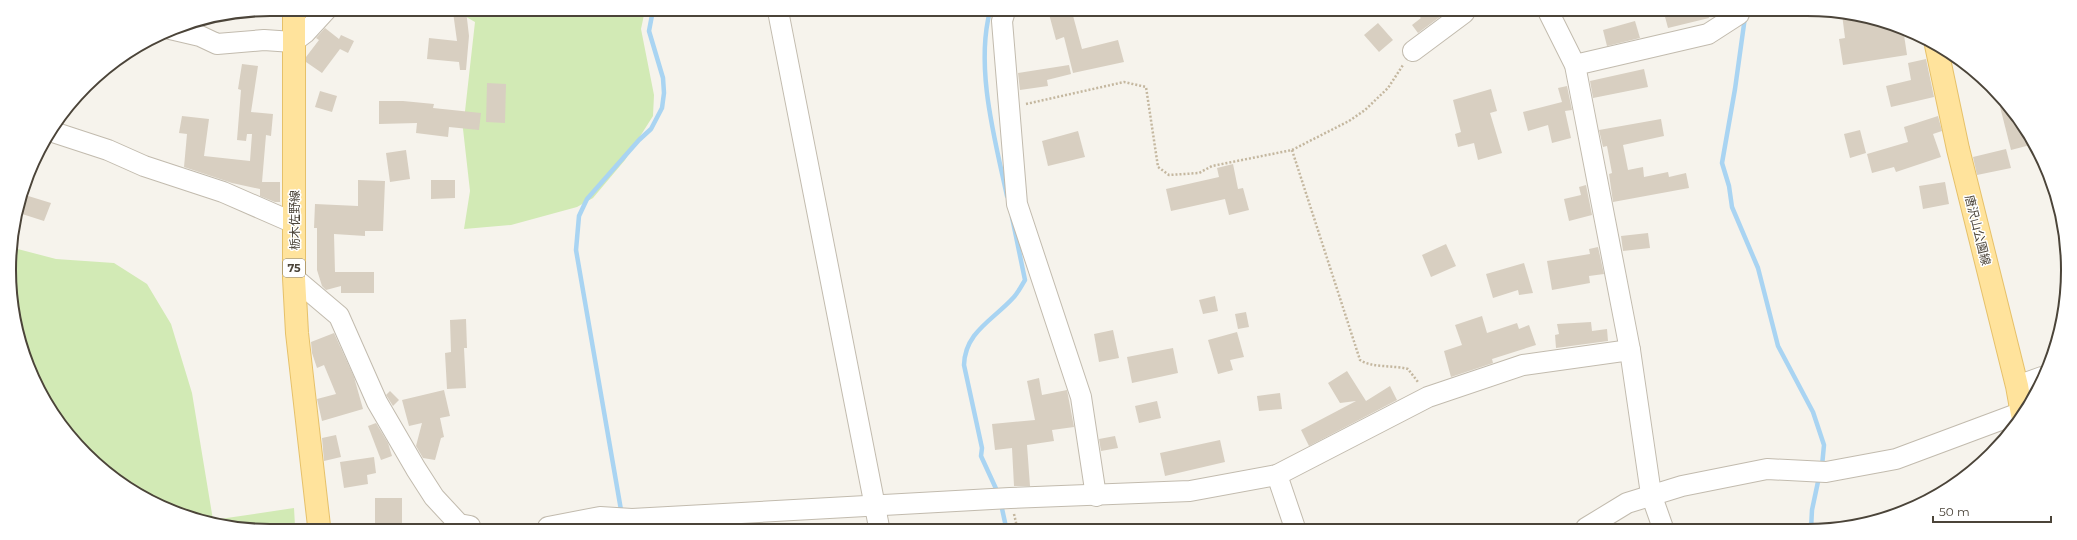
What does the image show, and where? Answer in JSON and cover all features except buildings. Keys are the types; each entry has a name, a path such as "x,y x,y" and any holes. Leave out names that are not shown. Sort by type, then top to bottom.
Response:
{"main road":[{"name":"栃木佐野線","path":"294,16 294,278 297,333 319,524"},
{"name":"唐沢山公園線","path":"1938,52 1958,149 2017,386 2020,407"}],"street":[{"path":"181,32 200,36 217,44 264,40 293,42 305,33 321,16"},
{"path":"779,16 878,524"},
{"path":"1004,16 1002,21 1008,108 1017,204 1081,397 1096,496"},
{"path":"1413,51 1460,16"},
{"path":"1550,16 1575,65 1630,350 1651,494 1662,524"},
{"path":"1575,65 1708,34 1736,16"},
{"path":"56,133 108,150 144,166 224,192 294,223"},
{"path":"294,278 339,316 377,402 434,497 458,524"},
{"path":"564,524 600,517 632,519 875,507 1010,498 1190,492 1277,475 1428,397 1523,365 1630,350"},
{"path":"2017,386 2036,380"},
{"path":"1592,524 1620,506 1651,494 1682,486 1767,469 1826,472 1896,459 2016,414"},
{"path":"1277,475 1294,524"}],"path":[{"path":"1008,108 1124,82 1146,87 1158,167 1169,175 1199,173 1212,166 1292,150 1349,122 1365,110 1388,88 1413,51"},
{"path":"1292,150 1360,360 1367,365 1393,365 1408,369 1428,397"}],"green space":[{"path":"464,16 644,16 641,29 654,95 653,116 625,160 593,198 577,207 511,225 464,229 470,191 463,129 475,22"},
{"path":"17,249 56,259 114,263 147,284 171,324 192,393 213,517 188,511 143,490 115,472 90,450 68,425 50,397 29,352 18,303 16,270"},
{"path":"294,508 295,524 237,522 220,519"}],"waterway":[{"path":"621,510 576,250 579,216 587,199 639,140 651,129 662,108 664,93 663,78 649,31 652,16"},
{"path":"989,16 986,33 985,56 988,104 1007,196"},
{"path":"1745,17 1735,89 1722,163 1729,186 1732,207 1758,268 1778,346 1813,412 1824,445 1822,466"},
{"path":"998,493 981,456 982,448 964,365 969,344 975,335 981,327 1013,298 1025,280 1012,217"},
{"path":"1811,524 1812,510 1819,477"},
{"path":"1001,504 1005,524"}]}
